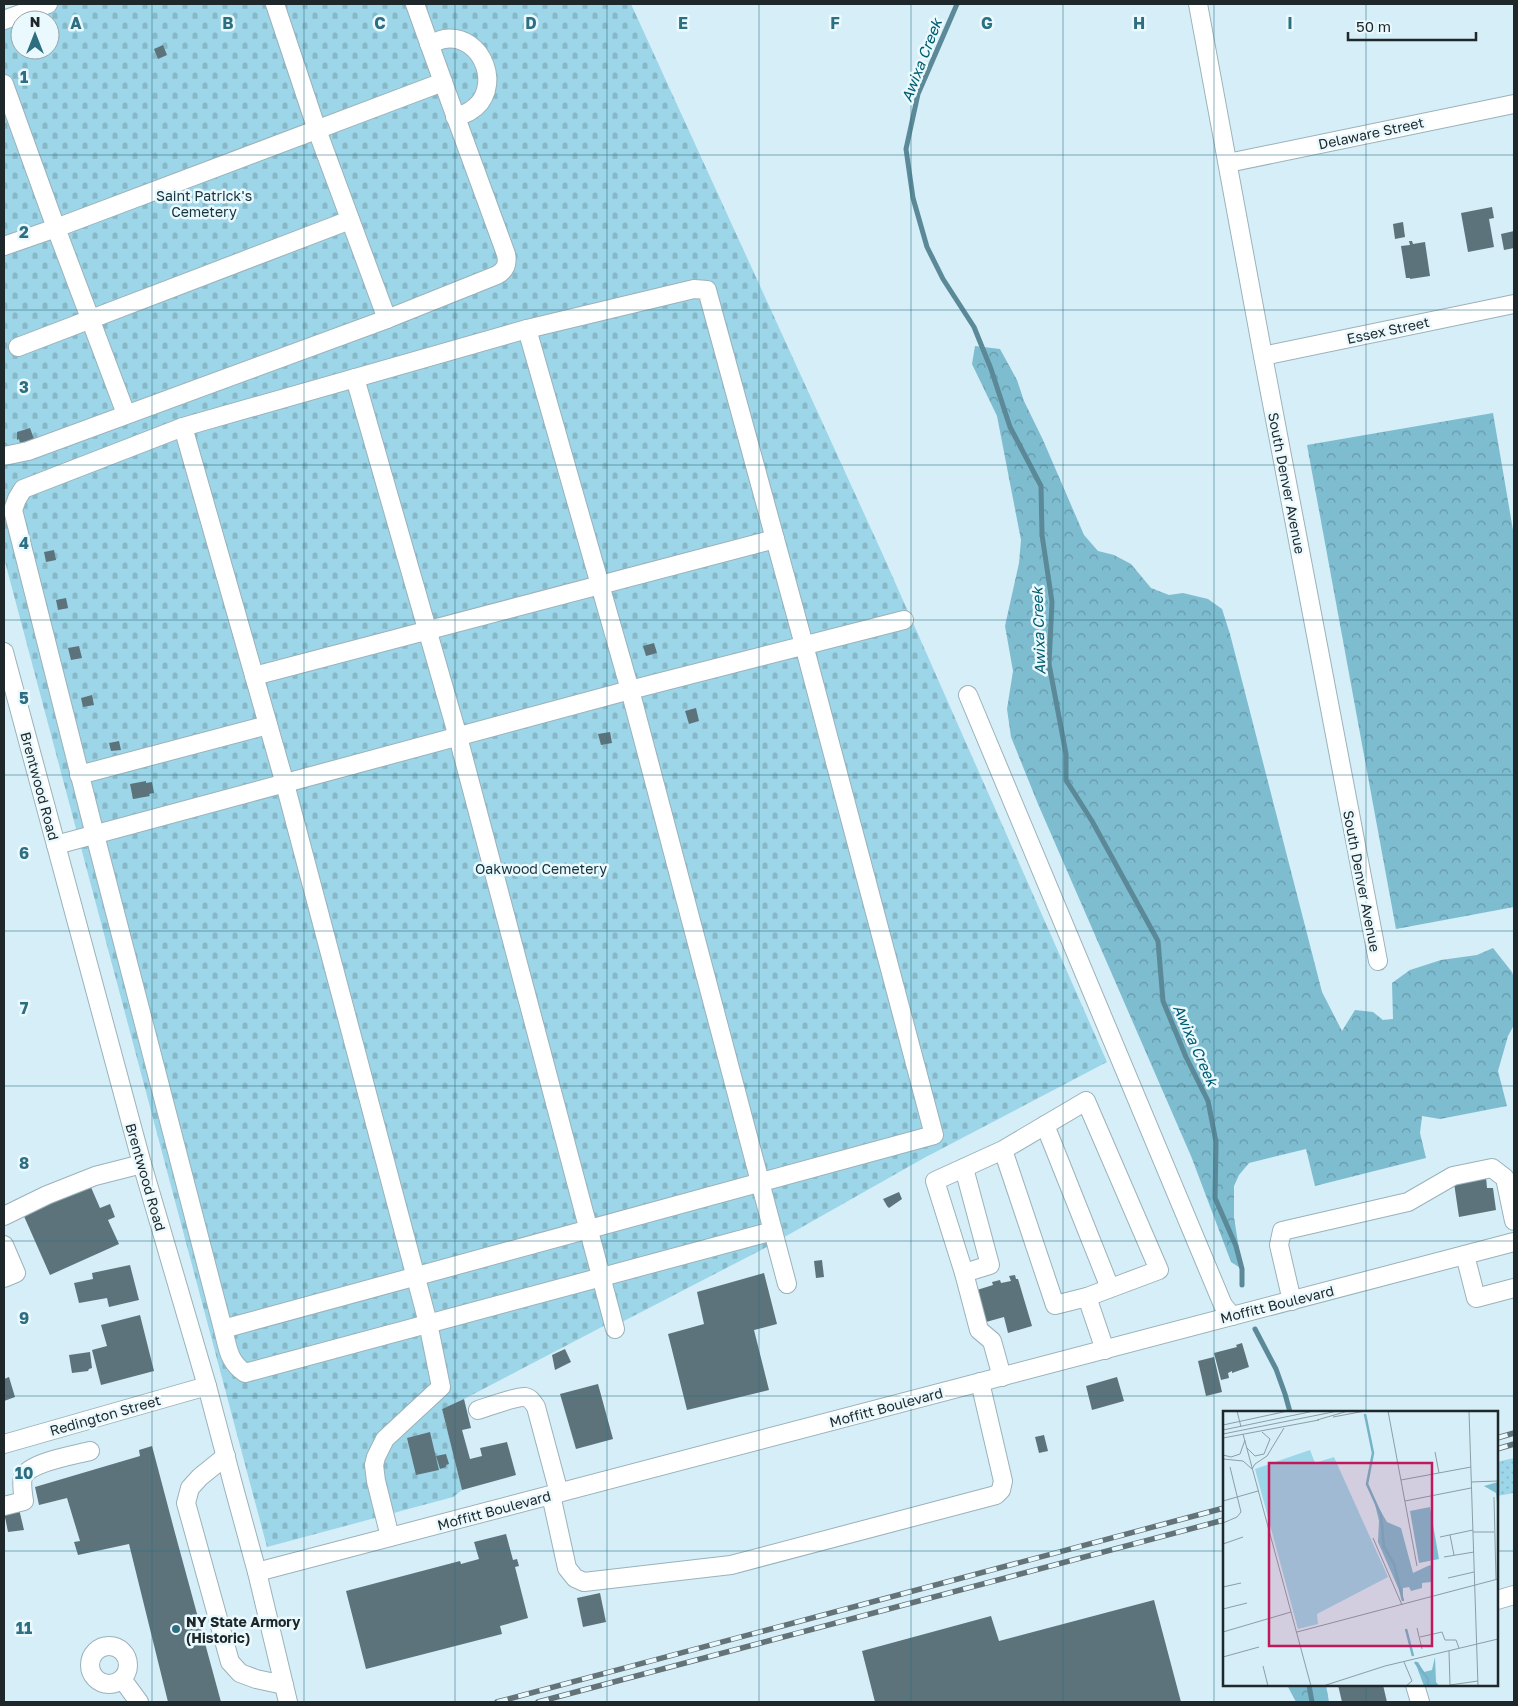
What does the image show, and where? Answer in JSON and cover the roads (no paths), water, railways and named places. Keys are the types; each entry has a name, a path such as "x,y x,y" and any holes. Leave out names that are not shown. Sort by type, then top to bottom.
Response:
{"street":[{"path":"4,20 48,4"},
{"path":"275,4 317,130 387,319"},
{"path":"4,456 28,451 387,319 503,272 506,267 506,254 415,4"},
{"name":"South Denver Avenue","path":"1198,4 1262,356 1378,961"},
{"path":"429,44 444,39 458,40 470,45 480,54 486,65 488,78 486,91 480,103 470,111 456,117"},
{"path":"4,246 442,82"},
{"path":"4,84 126,414"},
{"name":"Delaware Street","path":"1228,163 1514,104"},
{"path":"18,347 350,220"},
{"path":"223,1329 934,1135 804,645 707,290 694,288 526,329 183,427 23,489 13,510 94,835 223,1329 232,1361 236,1367 245,1372 773,1231"},
{"name":"Essex Street","path":"1262,356 1514,304"},
{"path":"526,329 630,690 787,1284"},
{"path":"355,378 458,737 615,1329"},
{"path":"183,427 285,784 416,1276 442,1387 385,1439 376,1457 376,1481 390,1537"},
{"path":"254,676 775,539"},
{"path":"56,845 630,690 904,620"},
{"name":"Brentwood Road","path":"4,652 142,1164 226,1456 257,1572 286,1694"},
{"path":"968,696 1220,1296 1232,1316"},
{"path":"79,775 268,725"},
{"path":"1002,1377 992,1341 979,1330 964,1273 935,1181 1003,1150 1086,1101 1159,1270 1087,1297 1055,1305 1003,1150"},
{"path":"1045,1125 1110,1288"},
{"path":"4,1216 47,1195 95,1176 142,1164"},
{"path":"964,1168 990,1265 964,1273"},
{"path":"1292,1301 1279,1245 1282,1230 1408,1202 1453,1176 1492,1168 1510,1177 1514,1221"},
{"name":"Moffitt Boulevard","path":"257,1572 1514,1242"},
{"path":"4,1245 16,1273 4,1278"},
{"path":"1465,1255 1476,1298 1514,1288"},
{"path":"1087,1297 1105,1350"},
{"path":"478,1410 517,1398 525,1397 532,1400 536,1407 555,1494 566,1568 574,1578 584,1582 731,1565 996,1495 1001,1490 1003,1481 980,1382"},
{"name":"Redington Street","path":"4,1444 207,1386"},
{"path":"4,1506 24,1501 23,1478 27,1472 44,1463 90,1452"},
{"path":"226,1456 200,1477 190,1488 186,1503 193,1532 230,1662 240,1673 286,1694"},
{"path":"1498,1600 1514,1595"},
{"path":"122,1679 139,1702"},
{"path":"1415,1686 1420,1702"}],"waterway":[{"name":"Awixa Creek","path":"957,4 918,94 906,149 913,198 927,247 943,279 974,327 991,369 1010,427 1041,486 1042,535 1052,602 1049,664 1066,754 1066,780 1092,821 1158,941 1163,1001 1186,1057 1208,1101 1216,1142 1215,1198 1236,1246 1242,1269 1242,1285"},
{"name":"Awixa Creek","path":"1255,1329 1276,1369 1290,1411"},
{"name":"Awixa Creek","path":"1309,1686 1312,1702"}],"railway":[{"path":"1498,1438 1514,1433"},
{"path":"1498,1449 1514,1444"},
{"path":"497,1702 1223,1508"},
{"path":"538,1702 1223,1520"}],"place":[{"name":"NY State Armory (Historic)","path":"176,1629"}],"park label":[{"name":"Saint Patrick's Cemetery","path":"204,204"},
{"name":"Oakwood Cemetery","path":"541,868"}]}
